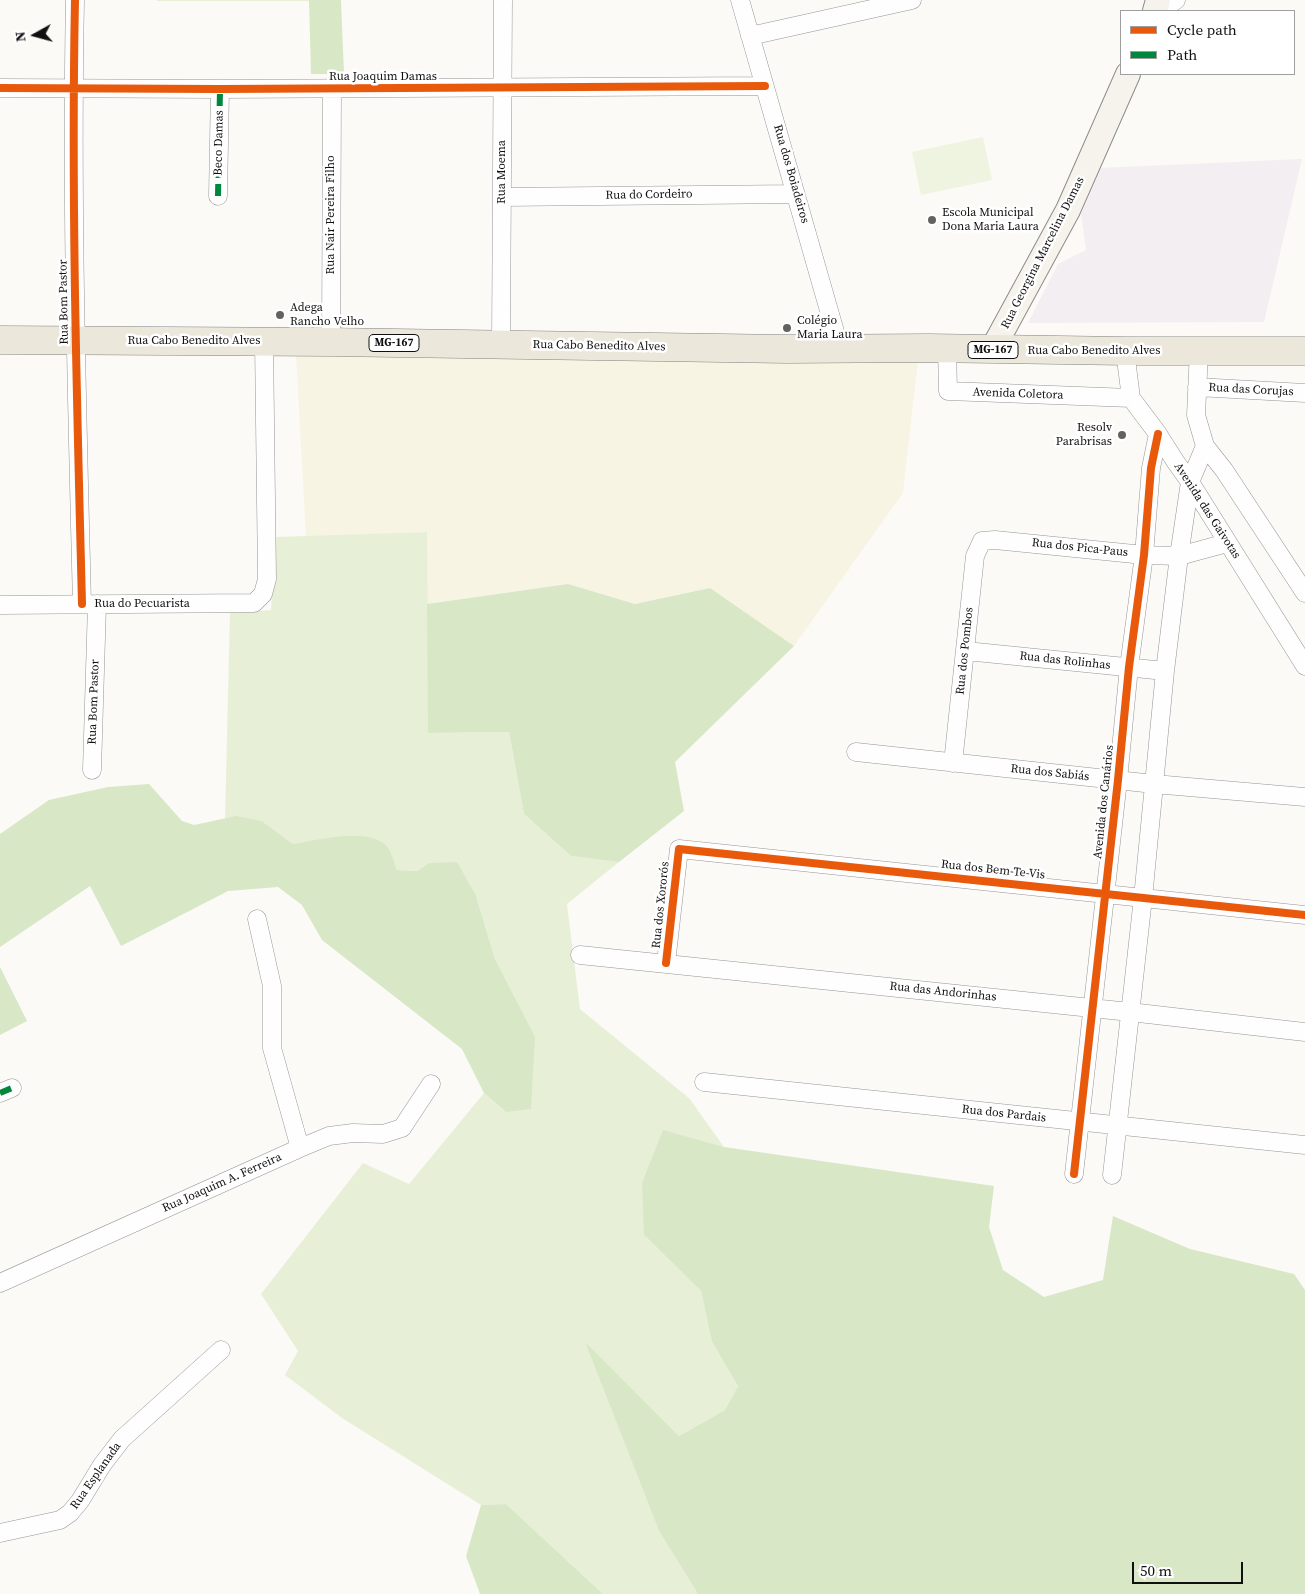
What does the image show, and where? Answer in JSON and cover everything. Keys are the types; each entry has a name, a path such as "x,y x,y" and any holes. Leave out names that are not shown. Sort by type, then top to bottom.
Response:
{"main road":[{"name":"Rua Cabo Benedito Alves","path":"0,340 1199,351"},
{"name":"MG-167","path":"1199,351 1305,351"}],"street":[{"name":"Rua Bom Pastor","path":"74,0 73,88 76,340 90,604 92,770"},
{"name":"Rua Moema","path":"501,344 503,0"},
{"name":"Rua dos Boiadeiros","path":"740,0 840,349"},
{"path":"750,36 912,0"},
{"path":"1161,10 1176,0"},
{"name":"Rua Georgina Marcelina Damas","path":"992,350 1068,210 1128,75"},
{"name":"Rua Joaquim Damas","path":"0,88 220,89 765,86"},
{"name":"Rua Nair Pereira Filho","path":"331,342 332,88"},
{"name":"Beco Damas","path":"218,196 220,89"},
{"name":"Rua do Cordeiro","path":"502,197 796,194"},
{"name":"Rua do Pecuarista","path":"0,605 254,603 263,594 266,579 264,342"},
{"name":"Avenida Coletora","path":"947,348 948,391 1131,398"},
{"name":"Avenida das Gaivotas","path":"1125,351 1131,398 1190,482 1305,666"},
{"path":"1199,351 1196,415 1205,446 1224,470 1305,592"},
{"name":"Rua das Corujas","path":"1197,387 1305,393"},
{"name":"Avenida dos Canários","path":"1074,1174 1106,894 1129,667 1144,555 1151,468 1158,434"},
{"path":"1151,468 1174,461 1205,446"},
{"path":"1112,1175 1143,898 1165,671 1179,556 1190,482 1205,446"},
{"name":"Rua dos Pica-Paus","path":"982,541 995,540 1144,555 1179,556 1227,543"},
{"name":"Rua dos Pombos","path":"953,762 975,556 982,541"},
{"name":"Rua das Rolinhas","path":"966,651 1165,671"},
{"name":"Rua dos Sabiás","path":"856,752 1305,798"},
{"name":"Rua dos Bem-Te-Vis","path":"679,849 1305,914"},
{"name":"Rua dos Xororós","path":"666,963 679,849"},
{"path":"257,920 272,986 272,1048 300,1148"},
{"name":"Rua das Andorinhas","path":"580,955 1305,1032"},
{"name":"Rua dos Pardais","path":"704,1082 1305,1145"},
{"name":"Rua Joaquim A. Ferreira","path":"0,1283 329,1136 383,1134 402,1128 431,1084"},
{"name":"Rua Esplanada","path":"0,1533 60,1520 70,1514 102,1465 122,1439 222,1350"}],"shaded area":[{"path":"1302,159 1264,322 1028,323 1058,264 1086,250 1081,214 1101,168"},
{"path":"296,354 918,360 903,493 794,646 710,588 635,604 568,584 427,604 427,532 306,537"}],"green space":[{"path":"309,0 309,1 157,1"},
{"path":"309,0 341,0 344,74 311,74"},
{"path":"983,137 992,180 921,195 912,152"},
{"path":"427,532 429,733 509,732 524,814 571,856 619,862 567,904 580,1009 689,1098 724,1147 664,1131 644,1235 701,1291 712,1342 738,1386 725,1410 679,1436 586,1344 659,1531 698,1594 603,1594 506,1504 481,1505 342,1418 285,1375 298,1351 261,1294 363,1163 409,1184 484,1093 506,1112 535,1038 495,959 476,896 419,871 397,870 387,846 349,836 293,844 262,821 225,818 230,613 271,610 275,537"},
{"path":"568,584 635,604 710,588 794,646 675,762 684,811 619,862 571,856 524,814 509,732 428,733 427,604"},
{"path":"149,784 182,821 194,825 236,816 262,821 293,844 341,836 366,837 377,840 388,847 397,870 418,871 429,863 457,862 476,896 495,959 535,1037 531,1109 506,1112 484,1093 462,1049 322,940 302,905 278,887 228,891 121,946 90,886 0,947 0,834 49,800 108,787"},
{"path":"0,967 27,1021 0,1035"},
{"path":"663,1130 724,1147 994,1186 989,1227 1003,1270 1044,1297 1103,1280 1113,1216 1190,1249 1294,1274 1305,1290 1305,1594 698,1594 659,1531 585,1342 679,1436 725,1410 738,1386 712,1342 701,1291 644,1235 642,1183"},
{"path":"506,1504 603,1594 480,1594 466,1556 481,1505"}],"marked path":[{"path":"218,196 220,89"},
{"path":"0,1093 12,1088"}],"cycle path":[{"path":"75,0 74,226 82,604"},
{"path":"0,88 220,89 765,86"},
{"path":"1074,1174 1129,667 1144,555 1151,468 1158,434"},
{"path":"666,963 679,849 1305,915"}],"place":[{"name":"Escola Municipal Dona Maria Laura","path":"932,220"},
{"name":"Adega Rancho Velho","path":"280,315"},
{"name":"Colégio Maria Laura","path":"787,328"},
{"name":"Resolv Parabrisas","path":"1122,435"}]}
